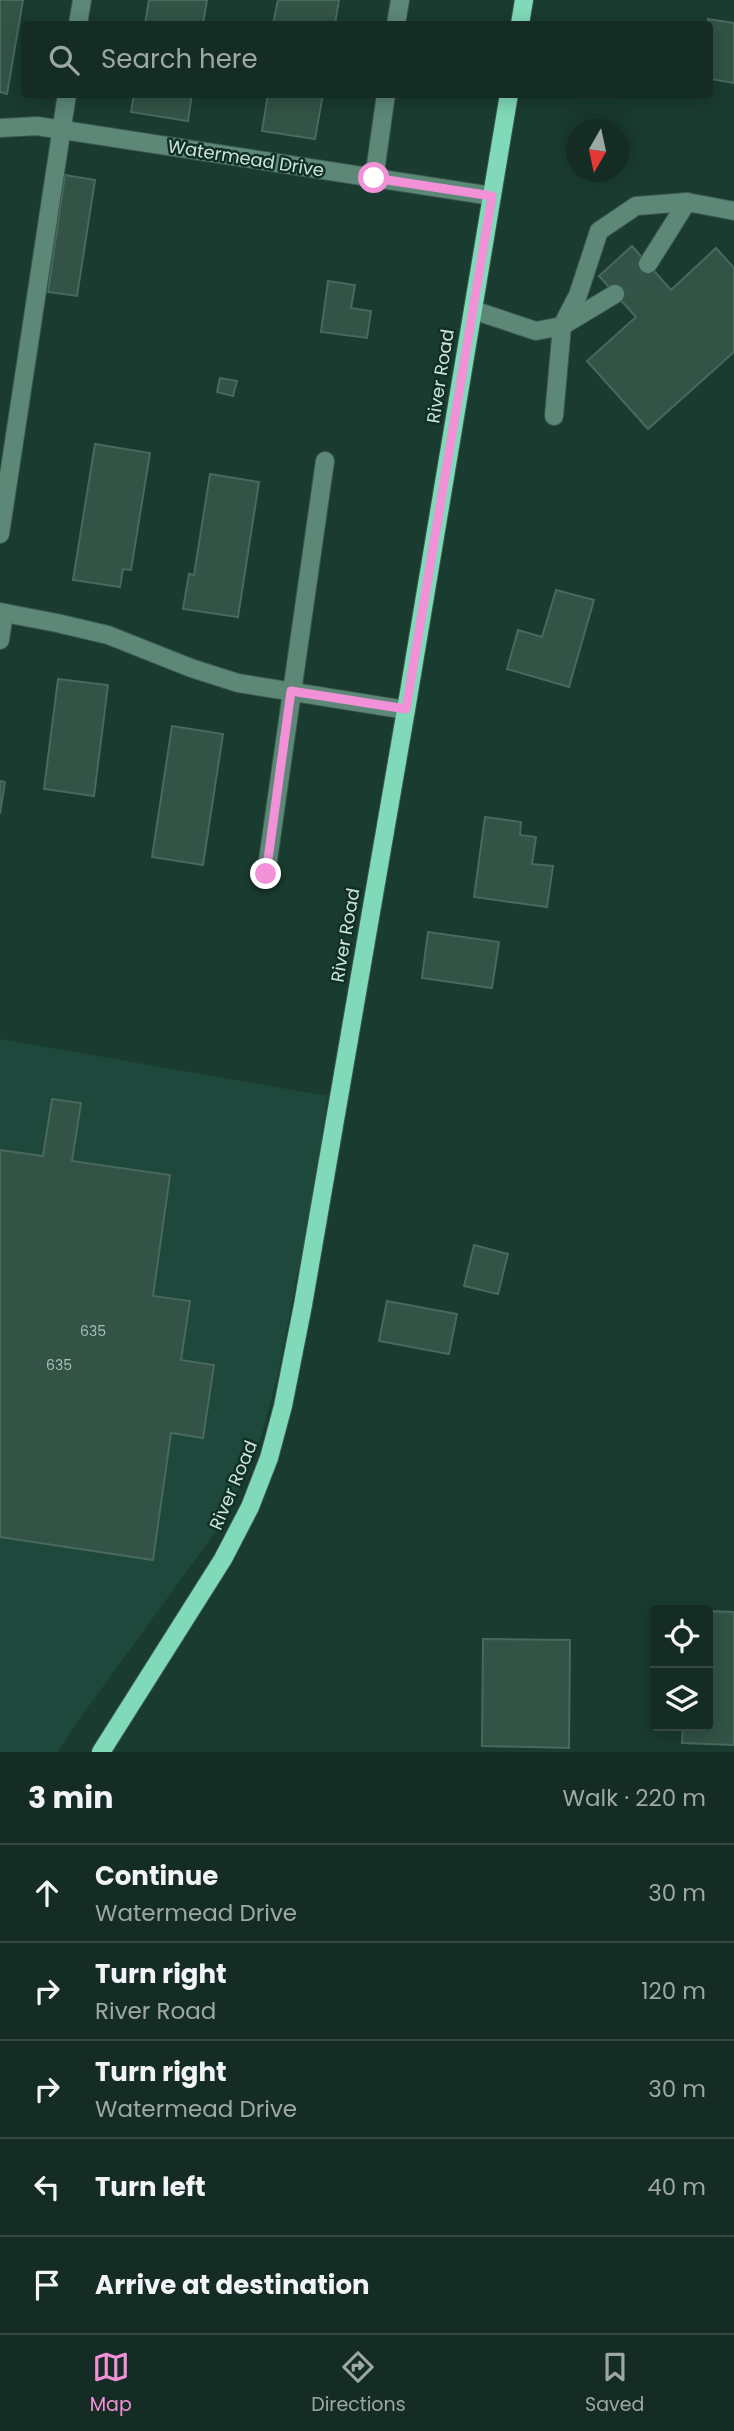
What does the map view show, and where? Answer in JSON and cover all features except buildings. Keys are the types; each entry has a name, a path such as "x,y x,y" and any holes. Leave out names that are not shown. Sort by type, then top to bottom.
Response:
{"main road":[{"path":"520,21 524,0"},
{"name":"River Road","path":"101,1749 223,1559 250,1507 269,1458 284,1406 406,709 508,98"}],"street":[{"path":"78,21 82,0"},
{"path":"396,21 400,0"},
{"path":"0,534 66,98"},
{"path":"374,178 385,98"},
{"name":"Watermead Drive","path":"0,128 37,126 492,196"},
{"path":"648,264 687,202"},
{"path":"554,416 562,326 578,295 599,231 636,206 687,202 734,211"},
{"path":"473,310 536,331 562,326 615,294"},
{"path":"266,874 326,461"},
{"path":"0,640 2,612 108,635 191,668 238,683 406,709"}],"shaded area":[{"path":"0,1039 328,1096 314,1190 278,1374 262,1434 246,1474 214,1534 58,1752 0,1752"}],"tunnel":[{"path":"615,294 648,264"}],"route":[{"path":"266,874 291,691 406,709 492,196 374,178"}]}
